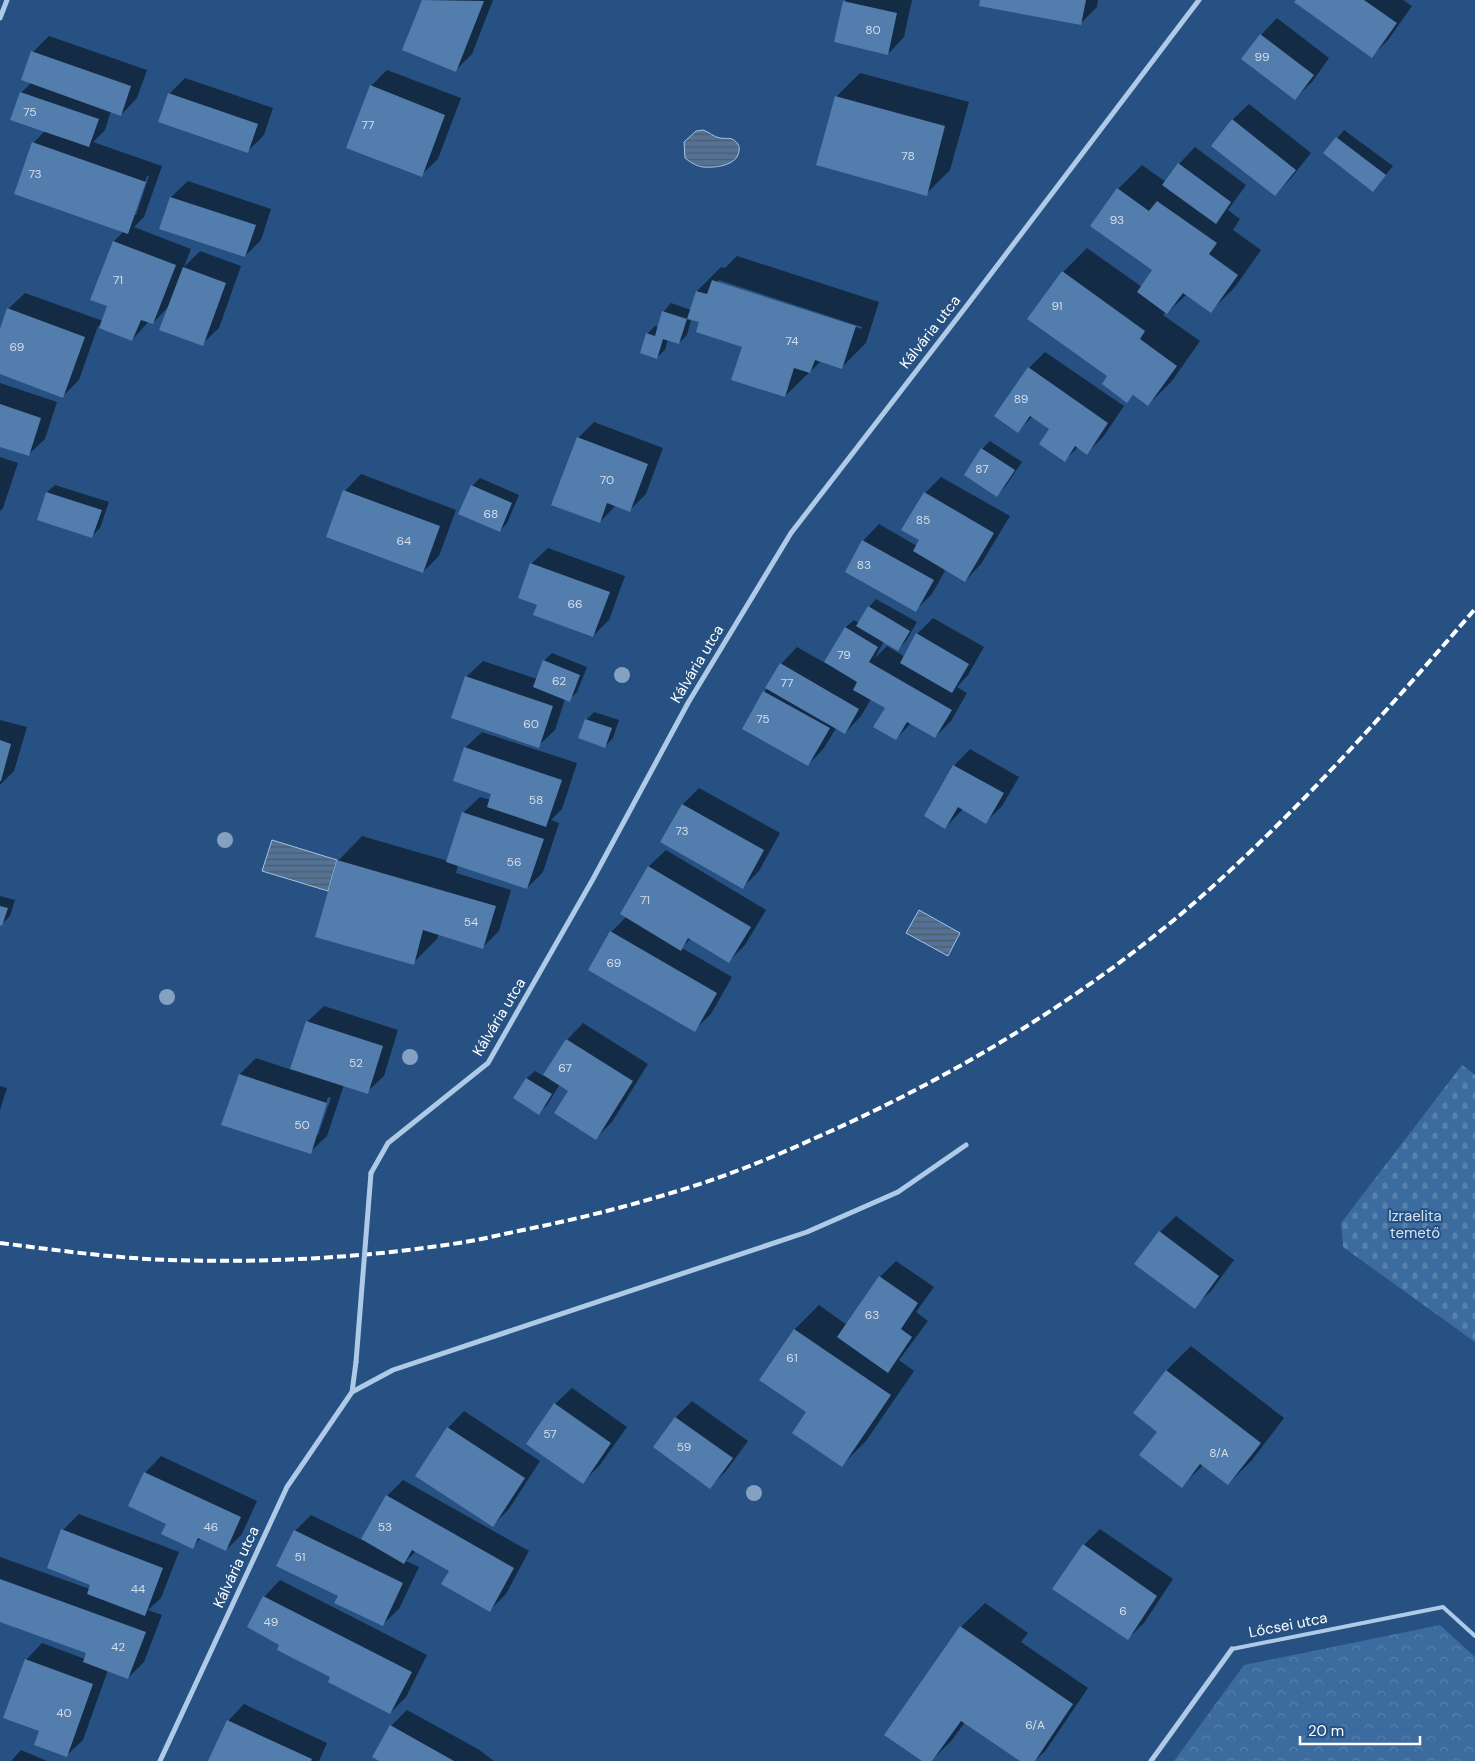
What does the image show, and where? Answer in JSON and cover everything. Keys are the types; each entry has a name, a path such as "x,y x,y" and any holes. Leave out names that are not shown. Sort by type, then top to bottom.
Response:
{"street":[{"path":"0,18 7,0"},
{"name":"Kálvária utca","path":"160,1761 287,1487 352,1392 372,1173 388,1142 488,1063 593,879 688,703 791,533 1199,0"},
{"name":"Kálvária utca","path":"352,1392 394,1370 807,1232 898,1192 966,1146"},
{"name":"Lőcsei utca","path":"1151,1761 1232,1649"}],"lane":[{"name":"Lőcsei utca","path":"1232,1649 1443,1607 1475,1636"}],"green space":[{"name":"Izraelita temető","path":"1462,1065 1475,1075 1475,1342 1343,1247 1341,1223"},
{"path":"1440,1625 1475,1657 1475,1761 1174,1761 1244,1665"}],"shaded area":[{"path":"703,130 736,142 739,150 734,160 725,165 703,167 685,158 684,142 696,131"},
{"path":"272,840 337,860 328,891 262,871"},
{"path":"919,910 960,933 948,956 906,933"}],"building":[{"path":"422,0 484,1 456,72 402,50"},
{"path":"980,0 1086,0 1081,25 979,6"},
{"path":"1296,0 1364,0 1397,23 1372,58 1294,2"},
{"path":"843,1 897,13 888,55 834,42"},
{"path":"1260,34 1314,75 1295,100 1241,59"},
{"path":"31,51 131,86 121,116 21,80"},
{"path":"370,85 445,115 422,177 346,148"},
{"path":"20,92 99,119 89,147 10,120"},
{"path":"168,93 258,124 248,153 158,122"},
{"path":"835,96 945,126 927,196 816,165"},
{"path":"1232,119 1296,170 1275,196 1211,146"},
{"path":"1336,137 1386,175 1373,192 1323,153"},
{"path":"32,142 146,182 128,234 14,194"},
{"path":"1178,163 1231,202 1216,224 1162,185"},
{"path":"1117,188 1149,211 1157,201 1217,243 1209,254 1238,275 1211,313 1183,293 1167,314 1137,292 1152,270 1090,226"},
{"path":"170,197 256,225 245,257 159,229"},
{"path":"113,241 176,265 153,324 141,320 132,341 99,328 107,306 90,300"},
{"path":"183,267 226,283 203,346 159,330"},
{"path":"1062,271 1145,331 1140,339 1177,366 1148,406 1133,395 1127,403 1102,384 1107,376 1027,319"},
{"path":"712,280 856,326 842,369 815,360 810,373 794,368 785,397 731,380 742,347 696,332 699,322 687,319 696,291 707,294"},
{"path":"7,308 85,337 63,398 0,374 0,329"},
{"path":"662,311 687,319 679,344 663,339 657,359 640,353 646,333 655,336"},
{"path":"1028,367 1108,423 1087,455 1075,446 1065,462 1039,444 1049,429 1030,416 1018,433 994,416"},
{"path":"0,404 41,418 29,456 0,447"},
{"path":"577,437 648,464 630,512 607,503 600,523 551,505"},
{"path":"981,448 1015,470 997,497 964,475"},
{"path":"471,485 512,503 500,532 458,514"},
{"path":"343,490 440,526 423,573 326,537"},
{"path":"46,492 102,510 92,538 37,520"},
{"path":"924,492 994,533 965,582 913,551 919,540 901,530"},
{"path":"862,540 934,580 916,612 845,572"},
{"path":"530,563 610,592 593,637 533,615 537,605 518,598"},
{"path":"868,606 910,631 898,651 856,626"},
{"path":"845,627 878,647 869,662 952,710 935,738 907,722 896,740 873,727 885,708 853,690 857,682 824,662"},
{"path":"916,633 969,664 952,693 900,663"},
{"path":"543,660 580,675 570,702 533,687"},
{"path":"780,663 859,709 845,734 765,688"},
{"path":"465,676 553,706 539,748 451,718"},
{"path":"763,691 830,728 808,766 742,729"},
{"path":"585,719 612,728 605,748 578,738"},
{"path":"0,740 11,744 1,781 0,781"},
{"path":"464,747 562,780 546,827 487,807 491,794 453,781"},
{"path":"953,765 1004,793 986,824 958,807 945,829 924,816"},
{"path":"682,804 764,850 743,889 660,842"},
{"path":"462,812 544,839 527,889 446,862"},
{"path":"337,860 496,906 483,949 423,930 414,965 315,937"},
{"path":"648,866 751,927 729,963 688,938 681,951 620,914"},
{"path":"0,906 8,908 2,926 0,925"},
{"path":"610,931 717,993 695,1032 588,970"},
{"path":"306,1021 383,1046 368,1094 290,1069"},
{"path":"566,1039 633,1081 596,1140 554,1113 568,1091 543,1075"},
{"path":"239,1074 327,1103 311,1154 221,1125"},
{"path":"526,1078 552,1094 539,1115 513,1098"},
{"path":"1159,1231 1219,1276 1195,1309 1134,1264"},
{"path":"879,1276 918,1303 901,1329 912,1337 888,1373 837,1337"},
{"path":"794,1329 891,1395 842,1467 792,1433 806,1412 759,1380"},
{"path":"1166,1370 1261,1443 1228,1485 1200,1464 1182,1488 1139,1455 1157,1432 1133,1413"},
{"path":"554,1403 611,1443 583,1484 526,1444"},
{"path":"675,1417 733,1458 710,1489 653,1447"},
{"path":"447,1427 525,1478 493,1527 415,1476"},
{"path":"144,1472 241,1517 226,1551 198,1538 193,1549 161,1534 166,1524 128,1506"},
{"path":"386,1495 514,1568 490,1612 441,1584 449,1571 412,1550 404,1564 361,1539"},
{"path":"61,1529 163,1568 145,1616 87,1594 90,1585 47,1568"},
{"path":"294,1530 403,1583 383,1626 334,1603 338,1596 276,1566"},
{"path":"1083,1544 1157,1596 1128,1640 1052,1589"},
{"path":"0,1579 146,1632 128,1679 83,1662 86,1653 0,1622"},
{"path":"263,1596 412,1672 390,1714 328,1682 330,1677 277,1650 279,1645 247,1627"},
{"path":"960,1626 1073,1704 1035,1761 1020,1761 961,1721 932,1761 922,1761 884,1735"},
{"path":"25,1659 93,1684 67,1757 34,1745 39,1731 3,1718"},
{"path":"227,1720 312,1759 311,1761 208,1761"},
{"path":"390,1725 454,1761 379,1761 372,1757"}],"railway":[{"path":"0,1243 105,1256 206,1261 280,1260 391,1252 472,1241 634,1204 689,1188 778,1154 864,1116 964,1064 1059,1005 1151,939 1232,869 1304,798 1374,724 1475,609"}]}
